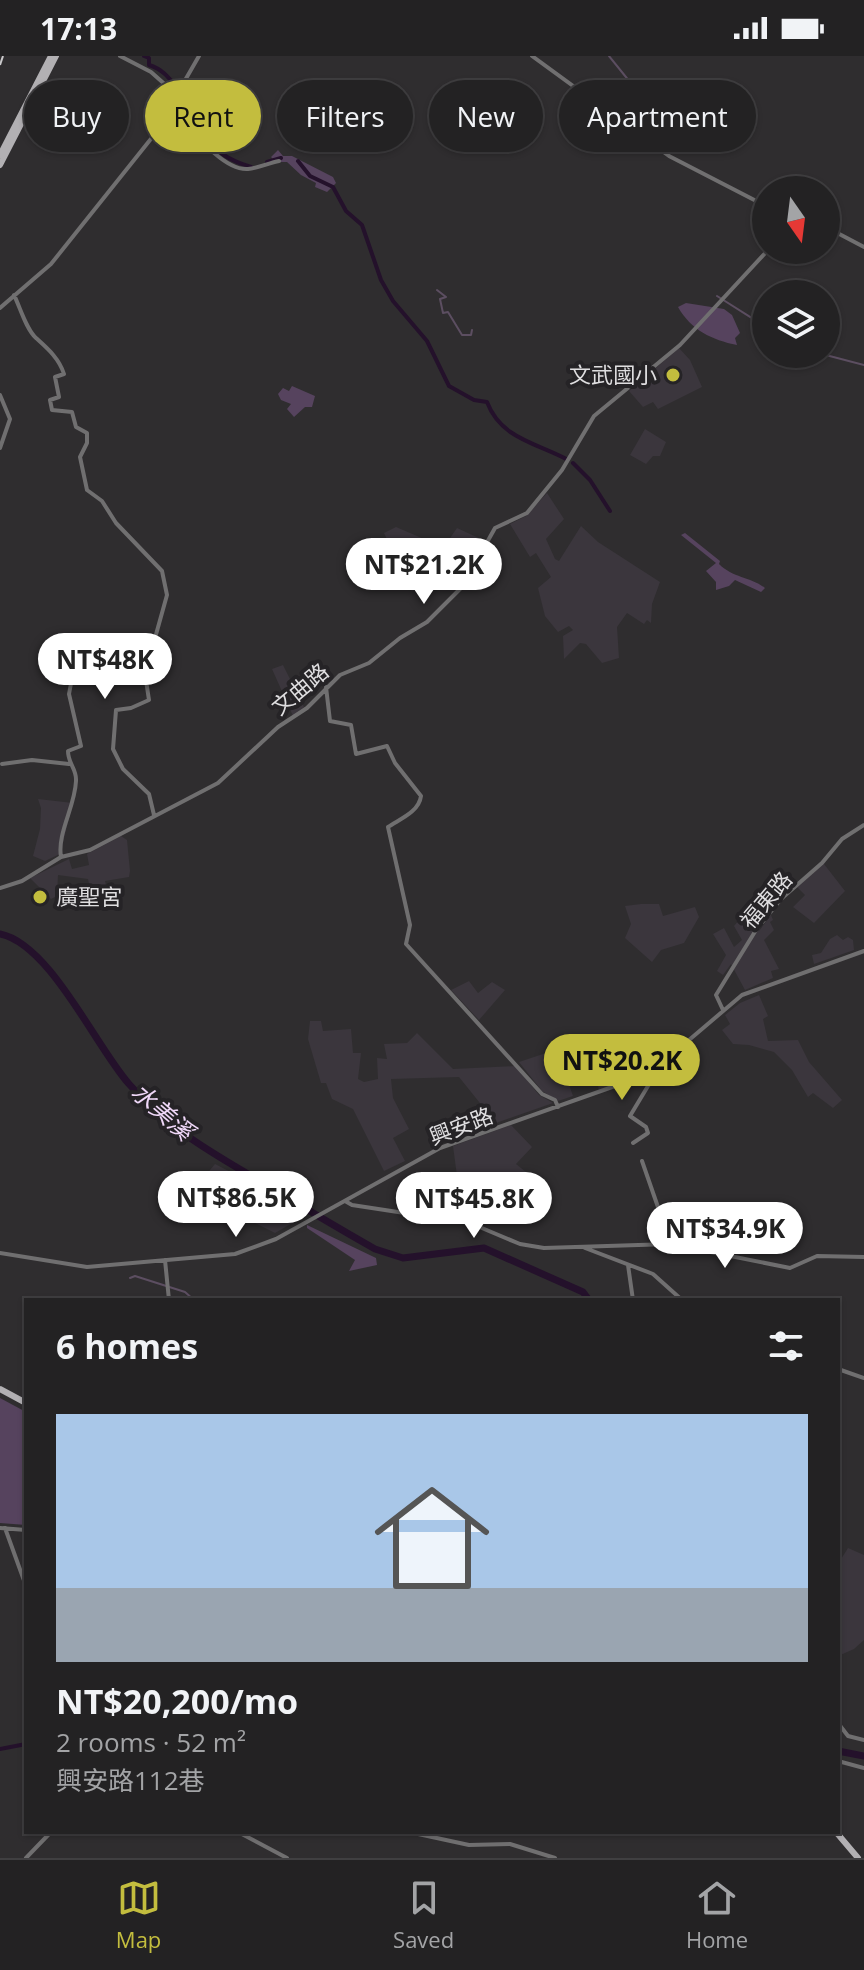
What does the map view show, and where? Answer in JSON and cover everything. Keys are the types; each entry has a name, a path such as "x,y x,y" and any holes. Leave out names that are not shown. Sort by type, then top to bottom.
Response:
{"main road":[{"path":"0,165 54,56"},
{"path":"0,155 19,124"},
{"path":"0,1389 24,1402"},
{"path":"838,1834 858,1858"}],"street":[{"path":"120,56 162,80"},
{"path":"186,80 199,56"},
{"path":"532,56 669,156 752,199"},
{"path":"0,308 51,264 145,146"},
{"path":"213,152 219,158 245,170 279,161"},
{"path":"840,234 864,247"},
{"name":"文曲路","path":"0,888 25,880 61,857 90,850 218,783 278,727 307,708 340,675 376,658 443,606 470,574 489,534 527,513 562,470 594,416 680,345 755,264"},
{"path":"14,295 34,337 44,341 64,374 55,377 59,397 50,400 52,410 72,412 76,427 87,433 87,443 80,457 87,490 102,501 116,523 162,571 167,595 145,674 149,700 131,708 116,710 113,738 118,763 149,794 154,815"},
{"path":"0,395 10,419 0,448"},
{"path":"61,857 62,839 72,810 77,779 69,764 68,751 81,746 69,689 73,673 81,671"},
{"path":"326,687 330,721 351,725 356,754 387,746 395,763 421,796 420,802 406,816 388,827 411,929 404,941 542,1094 555,1100 558,1107"},
{"path":"2,764 32,760 69,764"},
{"name":"福東路","path":"723,1010 716,995 761,922 838,842 864,825"},
{"name":"興安路","path":"165,1260 248,1251 352,1198 440,1148 654,1071 742,995 864,951"},
{"path":"633,1143 648,1133 646,1127 630,1116 654,1071"},
{"path":"642,1161 659,1210 675,1217 681,1245"},
{"path":"352,1198 362,1207"},
{"path":"345,1201 362,1207 470,1223 520,1244 544,1248 681,1245 790,1268 817,1256 864,1257"},
{"path":"583,1247 653,1274 680,1298"},
{"path":"0,1253 87,1267 165,1260 169,1298"},
{"path":"628,1265 633,1298"},
{"path":"840,1370 864,1378"},
{"path":"24,1530 2,1528 24,1581"},
{"path":"840,1726 848,1736 864,1740"},
{"path":"840,1762 864,1768"},
{"path":"26,1858 49,1834"},
{"path":"242,1834 287,1858"},
{"path":"418,1834 469,1845 510,1844 555,1858"}],"shaded area":[{"path":"277,151 283,156 292,156 333,177 336,183 327,192 315,187 316,183 287,162 276,162 271,157"},
{"path":"686,303 724,309 732,315 740,333 735,338 737,345 711,337 696,328 678,307"},
{"name":"文武國小","path":"679,348 690,360 702,387 658,409 653,402 643,407 629,391"},
{"path":"292,386 315,396 312,407 305,407 294,417 287,409 291,404 281,400 278,394 283,388 289,391"},
{"path":"645,429 666,442 660,456 653,456 646,464 630,455"},
{"path":"547,493 564,519 546,539 555,559 559,561 581,526 598,542 660,582 652,604 651,623 647,620 644,624 627,613 617,627 619,658 602,663 586,644 580,643 564,659 563,636 573,630 569,626 558,632 545,616 538,588 551,577 536,553 530,557 510,524 526,516"},
{"path":"396,527 424,539 415,556 426,561 421,574 434,578 430,589 414,582 414,591 403,588 401,572 395,571 393,552 384,533"},
{"path":"457,528 481,539 471,565 458,558 447,560 439,554"},
{"path":"685,533 720,561 724,569 765,588 761,592 735,580 729,586 716,590 716,582 706,571 716,563 681,535"},
{"path":"283,665 304,707 293,716 272,669"},
{"path":"38,799 73,803 60,854 45,861 33,856 40,829"},
{"path":"121,836 127,840 129,877 105,881 107,889 91,893 88,879 58,875 57,896 51,899 30,878 69,859 72,869 89,865 87,854"},
{"path":"824,864 845,891 814,923 793,907 805,895 797,887"},
{"path":"659,904 663,916 695,907 699,917 684,943 661,950 652,962 625,938 631,924 625,906"},
{"path":"771,915 774,930 764,940 779,969 771,971 773,978 745,990 731,964 723,975 717,971 726,955 713,934 724,928 734,947 742,940 734,926 740,919 759,931"},
{"path":"837,935 843,940 848,937 853,940 854,950 814,964 812,955 821,953 830,939"},
{"path":"469,981 478,993 492,982 505,990 479,1020 451,990"},
{"path":"759,995 768,1016 763,1019 768,1041 798,1040 809,1062 842,1100 833,1108 813,1093 808,1097 792,1070 774,1052 733,1044 722,1030 730,1024 725,1015 740,1003"},
{"path":"310,1021 321,1021 323,1031 351,1029 353,1053 361,1053 358,1079 364,1082 378,1079 377,1058 387,1059 384,1044 407,1043 417,1033 453,1069 516,1066 539,1095 553,1103 496,1123 459,1077 391,1079 393,1098 409,1129 393,1138 405,1161 384,1171 353,1109 332,1099 326,1083 321,1083 308,1039"},
{"path":"629,1037 664,1054 666,1060 647,1074 599,1091 593,1057 632,1054"},
{"path":"561,1048 560,1058 573,1096 558,1101 542,1091 519,1062"},
{"path":"511,1125 532,1147 516,1164 542,1185 522,1205 502,1177 466,1184 463,1176 457,1176 453,1146"},
{"path":"215,1164 262,1188 279,1201 296,1221 275,1233 253,1222 200,1182"},
{"path":"307,1225 376,1258 377,1265 349,1271 355,1260 307,1228"},
{"path":"0,1398 24,1411 24,1525 0,1523"},
{"path":"848,1548 864,1555 864,1640 840,1655 840,1561"}],"waterway":[{"path":"144,56 149,58 149,65 164,74 183,95 210,113 213,123 208,136 215,148 232,160 251,167"},
{"path":"609,56 628,80"},
{"path":"267,162 281,158"},
{"path":"298,161 310,176 333,187 346,211 362,225 381,280 393,301 427,341 449,386 474,400 487,402 493,414 511,432 568,460"},
{"path":"437,290 446,297 440,299 443,313 448,312 462,335 471,335 472,330"},
{"path":"717,296 752,318"},
{"path":"840,359 864,365"},
{"path":"573,463 590,480 610,511"},
{"name":"水美溪","path":"0,934 19,942 37,956 71,999 116,1067 144,1100 210,1151 375,1249 403,1258 484,1248 583,1292 588,1298"},
{"path":"130,1278 135,1276 185,1292 192,1298"},
{"path":"0,1749 24,1744"},
{"path":"840,1751 864,1756"}],"railway":[{"path":"0,65 3,56"}],"place":[{"name":"文武國小","path":"673,375"},
{"name":"廣聖宮","path":"40,897"}]}
